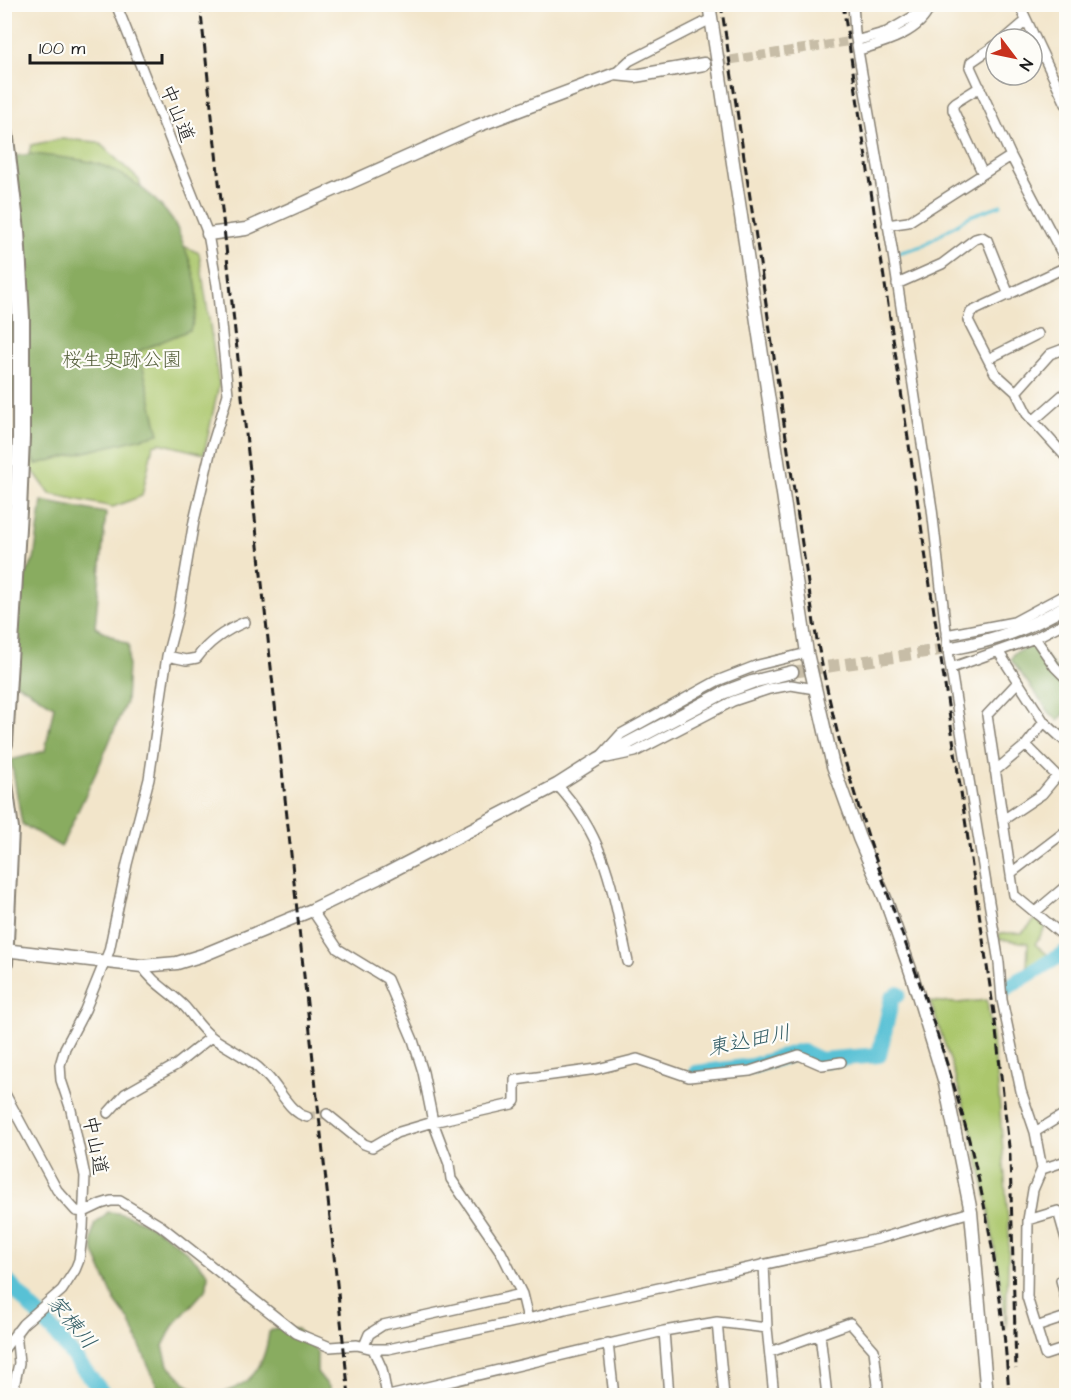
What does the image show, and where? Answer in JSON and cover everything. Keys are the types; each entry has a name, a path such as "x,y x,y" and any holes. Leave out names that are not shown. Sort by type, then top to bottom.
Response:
{"highway":[{"path":"4,130 16,231 21,318 21,437 6,667 8,698 4,744"},
{"path":"4,784 10,829 5,955"}],"street":[{"name":"中山道","path":"4,1349 23,1324 62,1290 75,1270 80,1252 86,1188 83,1161 61,1080 60,1065 65,1048 89,1002 112,936 127,864 149,779 167,656 178,614 195,521 211,449 228,394 217,285 208,234 116,4"},
{"path":"709,4 814,689 833,766 896,930 942,1072 971,1212 987,1395"},
{"path":"853,4 932,509 946,636 999,963 1002,1000 1021,1091 1035,1132 1042,1169 1034,1190 1028,1220 1026,1297 1046,1355 1066,1348"},
{"path":"1019,4 1066,104"},
{"path":"859,45 882,43 907,31 926,16 932,6"},
{"path":"208,234 246,229 477,126 615,74 628,61 711,18"},
{"path":"1019,27 1026,21"},
{"path":"984,53 971,62 970,67 1011,156 1066,261"},
{"path":"615,74 635,76 704,64"},
{"path":"980,87 956,102 953,110 983,174"},
{"path":"887,225 908,222 1011,156"},
{"path":"897,284 942,264 975,239 982,237 987,240 1009,294"},
{"path":"1066,267 971,312 968,320 995,373 1016,392 1027,414 1066,457"},
{"path":"988,359 1038,334"},
{"path":"1016,392 1050,354 1066,348"},
{"path":"1033,421 1066,392"},
{"path":"946,636 1014,622 1066,594"},
{"path":"952,648 990,641 1019,632 1066,606"},
{"path":"167,656 186,660 197,658 207,645 231,628 245,622"},
{"path":"951,668 1035,638 1066,622"},
{"path":"1035,638 1055,667 1066,678"},
{"path":"998,651 1044,722 1066,742"},
{"path":"598,759 621,734 717,681 758,665 807,653"},
{"path":"5,955 105,961 142,966 177,963 203,955 312,910 557,785 598,759 725,692 752,682 792,672"},
{"path":"1018,682 987,715 1014,895 1066,938"},
{"path":"598,759 635,752 733,701 769,689 791,685 814,689"},
{"path":"995,771 1026,745 1044,722"},
{"path":"1003,820 1042,794 1057,776 1026,745"},
{"path":"557,785 574,802 599,846 615,897 628,962"},
{"path":"1011,873 1066,831"},
{"path":"1035,912 1066,886"},
{"path":"312,910 338,949 387,979 413,1040 451,1179 501,1252 522,1294 528,1319"},
{"path":"142,966 149,977 184,1007 211,1037 240,1054 266,1074 294,1110 300,1116 307,1117"},
{"path":"108,1113 125,1094 176,1065 211,1037"},
{"path":"327,1114 364,1144 372,1147 396,1133 512,1104 515,1101 515,1080 597,1069 637,1059 689,1077 750,1071 799,1055 822,1065 841,1062"},
{"path":"4,1092 57,1190 76,1211 84,1212 101,1204 120,1201 161,1226 296,1333 330,1347 388,1349 878,1239 971,1212"},
{"path":"1035,1132 1066,1113"},
{"path":"1042,1169 1066,1161"},
{"path":"1028,1220 1058,1211 1066,1239"},
{"path":"764,1264 767,1328 774,1395"},
{"path":"1066,1274 1061,1280 1066,1300"},
{"path":"522,1294 383,1325 369,1334 368,1347 382,1369 388,1395 664,1331 717,1322 767,1328"},
{"path":"1036,1327 1066,1317"},
{"path":"717,1322 724,1395"},
{"path":"770,1352 850,1323 874,1350 878,1386 872,1395"},
{"path":"664,1331 669,1395"},
{"path":"12,1395 20,1363 16,1332"},
{"path":"820,1334 827,1395"},
{"path":"608,1343 614,1395"}],"green space":[{"name":"桜生史跡公園","path":"62,139 98,142 139,180 146,206 168,239 199,253 219,385 204,454 160,443 153,445 142,496 113,507 50,494 31,468 30,232 22,179 31,145"},
{"name":"桜生史跡公園","path":"33,154 77,159 101,165 142,188 166,212 178,230 197,288 197,309 190,330 139,351 159,434 36,464 5,367 5,157"},
{"path":"42,501 106,513 95,627 129,645 126,702 61,847 22,824 11,760 45,751 54,706 8,678 25,575 34,560"},
{"path":"1033,645 1039,648 1066,681 1066,712 1058,721 1011,660 1014,653"},
{"path":"1036,919 1046,927 1035,944 1049,956 1027,969 1028,943 998,939 1000,933 1022,933"},
{"path":"987,1000 998,1084 1009,1233 1006,1329 985,1189 972,1133 930,1001 957,1003"},
{"path":"108,1212 135,1218 149,1225 176,1243 208,1274 207,1288 173,1326 163,1346 168,1365 190,1387 210,1395 161,1395 129,1320 115,1301 94,1252 92,1241 94,1225"},
{"path":"275,1328 297,1329 317,1352 317,1372 330,1388 331,1395 211,1396 236,1388 253,1375 263,1357 269,1332"}],"waterway":[{"path":"898,253 922,246 970,216 1001,205"},
{"name":"東込田川","path":"1006,988 1066,952"},
{"name":"東込田川","path":"696,1073 752,1066 801,1051 820,1060 879,1055 892,998 898,994"},
{"name":"家棟川","path":"4,1278 55,1333 105,1396"}],"tunnel":[{"path":"704,64 859,40"},
{"path":"792,672 953,648"},
{"path":"307,1117 327,1114"}],"railway":[{"path":"200,4 349,1396"},
{"path":"721,4 822,664 837,731 858,804 940,1043 974,1160 997,1277 1009,1396"},
{"path":"843,4 994,1013 1010,1156 1016,1369"}]}
